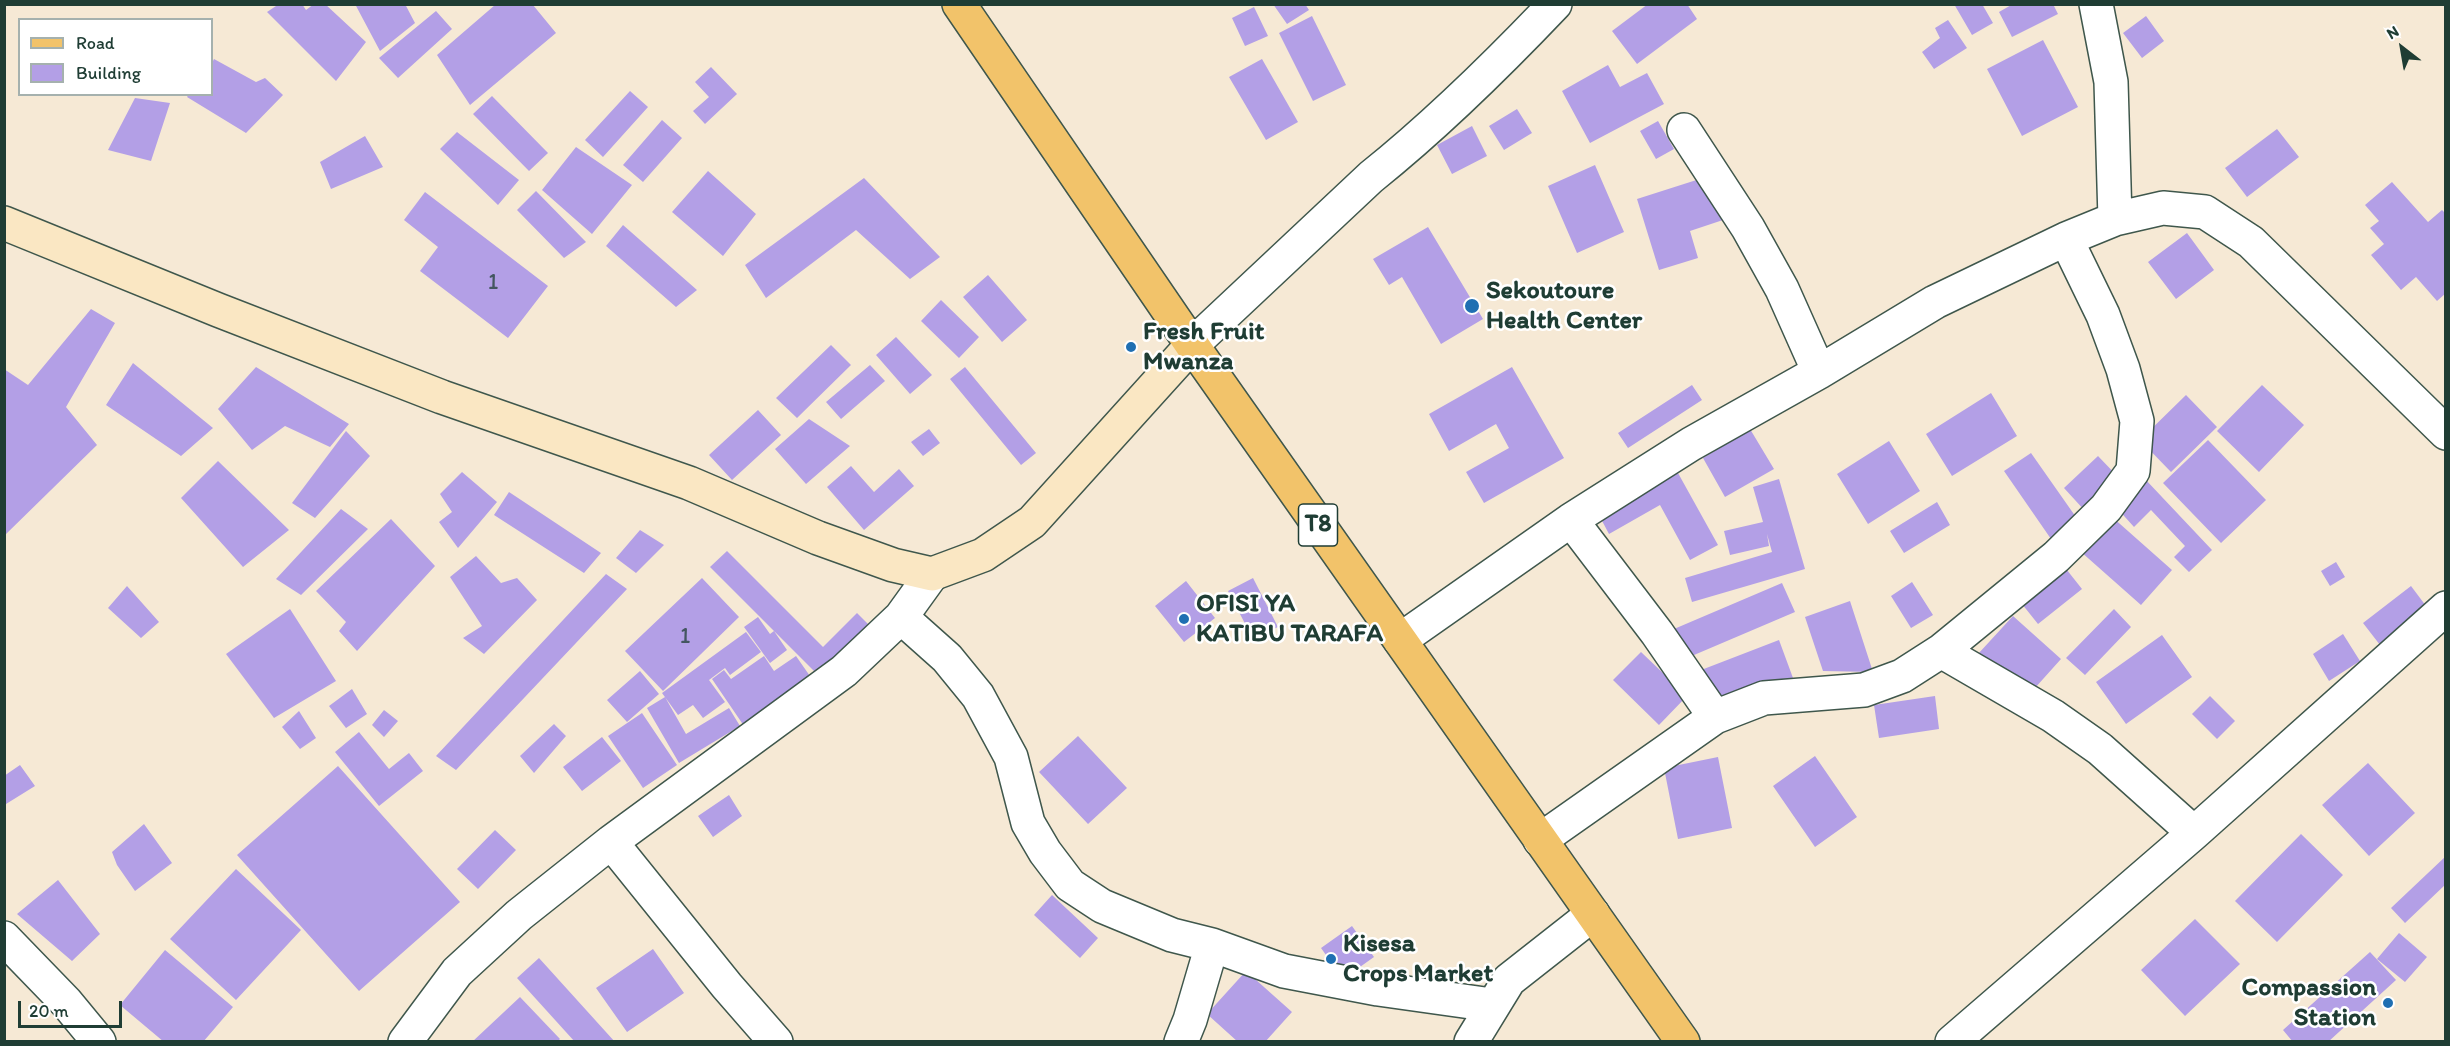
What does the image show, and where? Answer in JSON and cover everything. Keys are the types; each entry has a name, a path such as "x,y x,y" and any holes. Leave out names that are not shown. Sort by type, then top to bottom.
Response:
{"main road":[{"name":"T8","path":"959,4 1192,345 1683,1041"}],"street":[{"path":"4,223 218,310 442,397 688,483 818,538 893,565 932,574 983,555 1032,522 1192,345 1371,177 1398,155 1497,63 1556,4"},
{"path":"2096,4 2111,82 2115,219"},
{"path":"1684,130 1748,228 1782,289 1819,372"},
{"path":"1400,640 1571,520 1691,444 1819,372 1935,302 2066,239 2115,219 2163,208 2205,212 2259,249 2445,433"},
{"path":"1540,840 1715,717 1764,698 1864,690 1902,676 1941,651 2056,557 2106,508 2133,471 2137,422 2123,369 2103,315 2066,239"},
{"path":"1571,520 1657,633 1715,717"},
{"path":"405,1041 457,972 519,915 611,842 844,671 901,617 932,574"},
{"path":"1952,1041 2194,832 2445,608"},
{"path":"901,617 946,658 978,696 1011,757 1028,823 1070,885 1102,906 1172,935 1212,945 1284,971 1378,989 1492,1005"},
{"path":"1941,651 2053,716 2100,749 2194,832"},
{"path":"611,842 727,986 776,1041"},
{"path":"1471,1041 1509,980 1593,914"},
{"path":"4,938 66,1002 99,1041"},
{"path":"1181,1041 1190,1020 1212,945"}],"building":[{"path":"279,4 302,4 306,10 314,4 325,4 366,42 336,81 267,12"},
{"path":"355,4 405,4 415,23 380,51"},
{"path":"1273,4 1305,4 1309,10 1287,24"},
{"path":"1648,4 1687,4 1697,19 1637,64 1612,31"},
{"path":"1954,4 1982,4 1993,23 1972,35"},
{"path":"2013,4 2053,4 2058,14 2012,37 1999,12"},
{"path":"495,5 533,5 556,33 470,105 437,55"},
{"path":"1254,7 1268,36 1245,46 1232,18"},
{"path":"436,11 452,29 398,78 379,58"},
{"path":"1312,16 1346,85 1313,101 1279,33"},
{"path":"2146,16 2164,41 2142,58 2123,33"},
{"path":"1948,20 1967,48 1934,69 1922,52 1940,38 1935,28"},
{"path":"2043,40 2078,107 2022,136 1987,69"},
{"path":"214,59 256,82 265,78 283,95 246,133 187,97 213,96"},
{"path":"1262,59 1298,122 1266,140 1229,77"},
{"path":"1608,65 1620,87 1647,73 1664,104 1590,143 1562,91"},
{"path":"711,67 737,94 705,124 693,111 709,97 695,82"},
{"path":"630,91 648,107 603,157 585,140"},
{"path":"492,96 548,153 529,171 473,114"},
{"path":"135,98 170,103 151,161 108,150"},
{"path":"1517,109 1532,133 1504,150 1489,126"},
{"path":"662,120 682,138 643,182 623,165"},
{"path":"1658,121 1674,149 1656,159 1640,131"},
{"path":"1472,126 1487,156 1452,174 1437,145"},
{"path":"2277,129 2299,157 2247,197 2225,168"},
{"path":"457,132 519,180 498,205 440,149"},
{"path":"365,136 383,167 331,189 320,162"},
{"path":"576,147 632,185 592,234 542,190"},
{"path":"1595,165 1624,232 1577,253 1548,186"},
{"path":"708,171 756,214 723,256 672,212"},
{"path":"1709,176 1723,220 1690,231 1698,258 1659,270 1637,199"},
{"path":"864,178 940,257 910,279 856,230 766,298 745,265"},
{"path":"2392,182 2428,222 2442,210 2446,214 2446,293 2437,301 2416,277 2401,290 2371,255 2384,244 2370,228 2379,221 2365,205"},
{"path":"536,191 586,242 564,258 517,210"},
{"path":"425,192 548,286 508,338 420,271 438,247 404,220"},
{"path":"623,225 697,290 676,307 606,246"},
{"path":"1428,227 1483,319 1441,344 1402,277 1389,285 1373,259"},
{"path":"2187,233 2214,270 2176,299 2148,262"},
{"path":"988,275 1027,320 1002,342 963,297"},
{"path":"941,300 979,337 959,358 921,321"},
{"path":"91,309 115,323 66,407 97,445 4,536 4,369 28,385"},
{"path":"896,337 932,375 910,394 876,355"},
{"path":"831,345 851,365 797,418 776,398"},
{"path":"133,363 213,428 181,456 106,405"},
{"path":"870,365 885,381 841,419 826,402"},
{"path":"256,367 349,424 330,447 285,426 252,450 218,409"},
{"path":"965,367 1036,453 1021,465 950,379"},
{"path":"1512,367 1564,458 1484,503 1466,472 1509,448 1496,424 1449,451 1429,414"},
{"path":"1692,385 1702,400 1628,448 1618,433"},
{"path":"2262,385 2304,425 2259,472 2217,431"},
{"path":"1991,393 2017,436 1952,476 1926,434"},
{"path":"2186,395 2217,427 2171,472 2140,440"},
{"path":"758,410 781,435 732,480 709,455"},
{"path":"809,419 850,446 806,484 775,449"},
{"path":"929,429 940,443 923,456 911,442"},
{"path":"1750,429 1774,469 1725,497 1703,458"},
{"path":"346,431 370,456 315,518 292,503"},
{"path":"2208,440 2266,500 2221,543 2163,483"},
{"path":"1889,441 1920,491 1868,524 1837,474"},
{"path":"2031,453 2078,520 2051,539 2004,471"},
{"path":"2098,456 2121,480 2086,512 2064,488"},
{"path":"218,461 289,530 243,567 181,498"},
{"path":"851,466 874,492 899,469 914,486 864,530 827,487"},
{"path":"462,472 497,502 458,548 439,522 452,512 440,494"},
{"path":"1678,473 1718,545 1690,560 1660,505 1609,534 1600,517"},
{"path":"1779,479 1805,569 1692,602 1685,578 1772,552 1767,534 1769,546 1730,555 1724,531 1763,522 1753,487"},
{"path":"2145,479 2212,550 2189,572 2174,557 2185,546 2151,510 2134,527 2116,507"},
{"path":"509,492 601,553 584,573 494,515"},
{"path":"1937,502 1950,525 1904,553 1890,531"},
{"path":"341,509 368,529 301,595 276,579"},
{"path":"2111,516 2172,570 2141,605 2080,551"},
{"path":"391,519 435,566 357,651 339,631 346,622 316,591"},
{"path":"640,530 664,545 636,573 616,558"},
{"path":"727,551 823,647 857,613 874,630 823,680 710,567"},
{"path":"476,556 501,583 517,578 537,600 484,654 463,638 482,626 450,577"},
{"path":"2336,562 2345,577 2330,586 2321,571"},
{"path":"2063,565 2082,589 2038,624 2018,599"},
{"path":"606,574 627,589 456,770 436,756"},
{"path":"702,578 739,617 663,691 625,651"},
{"path":"1253,578 1278,627 1253,639 1228,591"},
{"path":"1186,581 1215,618 1184,642 1155,606"},
{"path":"1912,582 1933,615 1911,628 1891,596"},
{"path":"1782,583 1795,612 1687,658 1674,629"},
{"path":"127,586 159,622 141,638 108,608"},
{"path":"2411,586 2435,618 2387,654 2363,623"},
{"path":"1850,601 1873,672 1823,671 1805,617"},
{"path":"290,609 336,681 274,718 226,654"},
{"path":"2114,609 2131,627 2085,675 2066,658"},
{"path":"2013,616 2061,659 2026,698 1978,654"},
{"path":"758,617 770,634 774,631 787,650 770,663 744,627"},
{"path":"746,632 761,652 730,675 725,668 709,680 725,702 703,718 693,705 678,715 662,693"},
{"path":"2343,634 2360,661 2329,681 2313,654"},
{"path":"2162,635 2192,677 2126,724 2096,682"},
{"path":"1779,640 1793,678 1710,709 1696,672"},
{"path":"1641,652 1687,696 1659,725 1613,680"},
{"path":"764,656 774,671 796,656 812,679 744,726 712,679 724,670 731,679"},
{"path":"640,671 659,694 627,722 607,700"},
{"path":"352,689 367,714 346,728 329,706"},
{"path":"1935,696 1939,729 1879,738 1874,705"},
{"path":"2210,696 2235,721 2217,739 2192,714"},
{"path":"665,697 686,734 729,708 740,726 679,763 647,708"},
{"path":"384,710 398,721 384,737 372,725"},
{"path":"299,711 316,738 300,749 282,727"},
{"path":"642,713 677,765 643,788 608,736"},
{"path":"554,724 566,736 534,773 520,756"},
{"path":"359,732 389,769 409,753 423,771 379,806 335,752"},
{"path":"1078,736 1127,788 1088,824 1039,772"},
{"path":"602,737 621,761 582,791 563,767"},
{"path":"1815,756 1857,817 1815,847 1773,786"},
{"path":"1718,757 1732,828 1678,839 1664,768"},
{"path":"2368,763 2415,813 2369,856 2322,805"},
{"path":"20,765 35,786 6,804 4,776"},
{"path":"338,766 460,902 359,991 237,855"},
{"path":"729,795 742,816 713,837 698,816"},
{"path":"144,824 172,863 135,891 117,865 112,852"},
{"path":"495,830 516,850 478,889 457,869"},
{"path":"2301,834 2343,875 2277,942 2235,901"},
{"path":"2446,856 2446,884 2405,923 2391,908"},
{"path":"236,869 301,930 236,1000 170,939"},
{"path":"58,880 100,934 72,961 17,914"},
{"path":"1052,895 1098,938 1080,958 1034,915"},
{"path":"2195,919 2240,964 2185,1016 2141,970"},
{"path":"1352,926 1374,957 1343,979 1321,948"},
{"path":"2399,933 2427,957 2405,982 2377,959"},
{"path":"653,949 684,993 627,1032 596,988"},
{"path":"165,950 233,1007 203,1042 164,1042 120,1005"},
{"path":"2370,952 2396,980 2328,1042 2293,1042 2283,1030"},
{"path":"539,958 615,1042 575,1042 517,978"},
{"path":"1246,971 1292,1012 1265,1042 1238,1042 1207,1014"},
{"path":"520,997 560,1039 557,1042 472,1042"}],"place":[{"name":"Sekoutoure Health Center","path":"1472,306"},
{"name":"Fresh Fruit Mwanza","path":"1131,347"},
{"name":"OFISI YA KATIBU TARAFA","path":"1184,619"},
{"name":"Kisesa Crops Market","path":"1331,959"},
{"name":"Compassion Station","path":"2388,1003"}]}
